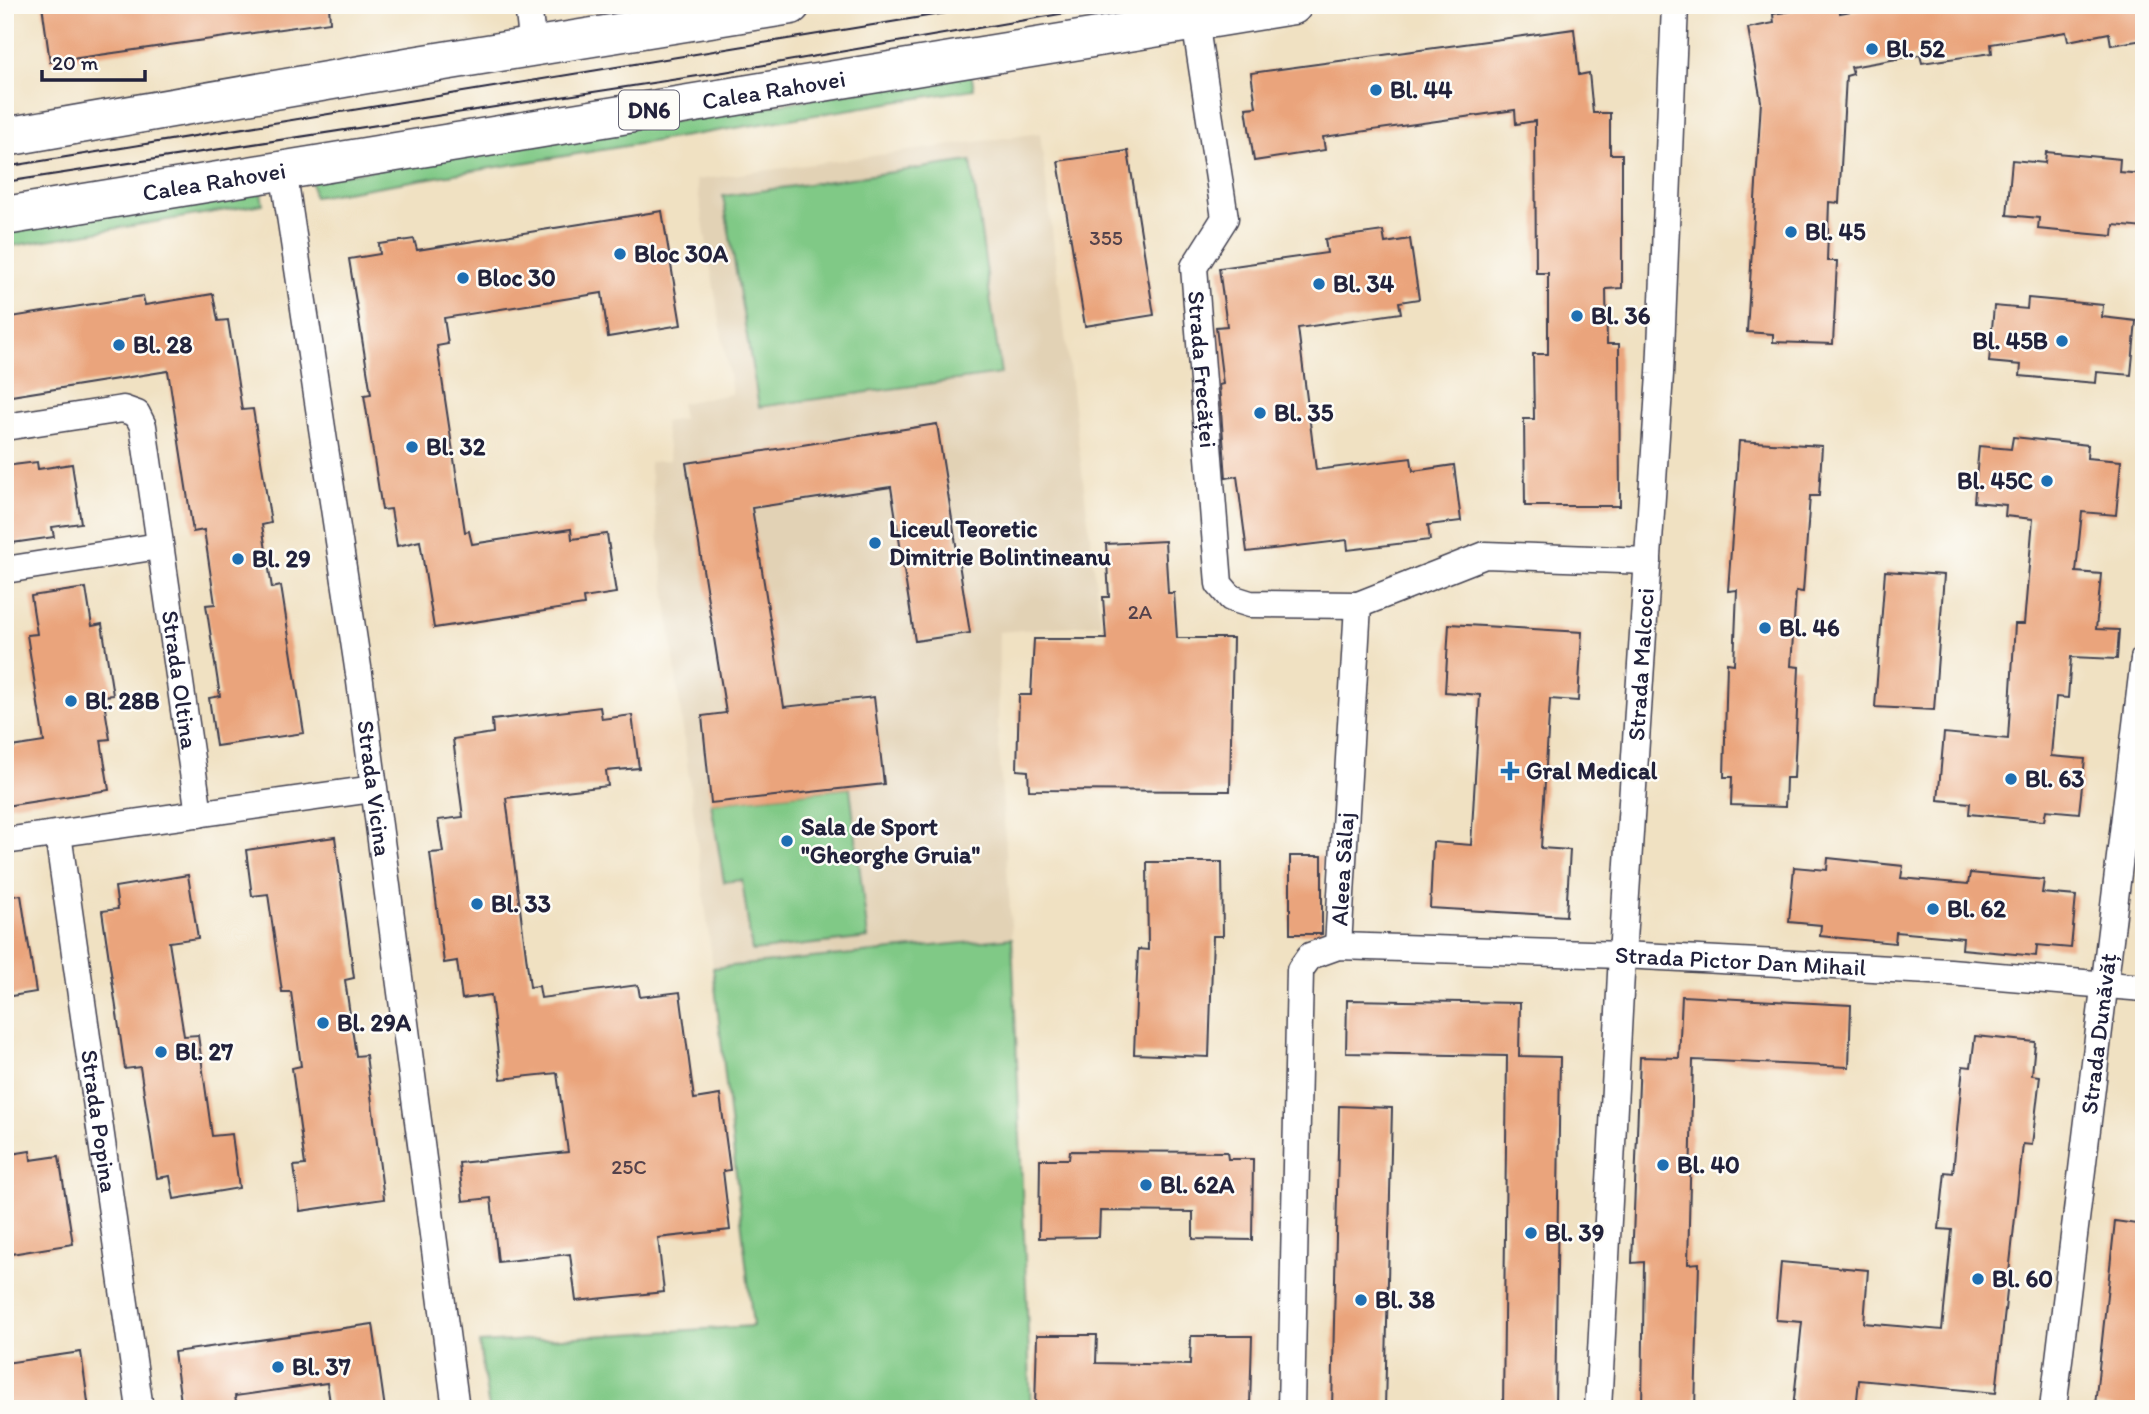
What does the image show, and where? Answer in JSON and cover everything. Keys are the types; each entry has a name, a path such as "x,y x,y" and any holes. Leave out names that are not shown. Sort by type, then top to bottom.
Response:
{"main road":[{"path":"5,137 790,5"},
{"name":"Calea Rahovei","path":"5,216 1293,5"}],"street":[{"path":"528,5 533,47"},
{"name":"Strada Malcoci","path":"1598,1409 1622,955 1660,374 1675,5"},
{"name":"Strada Frecăței","path":"1195,21 1225,218 1194,267 1219,584 1231,598 1250,604 1359,605"},
{"name":"Strada Vicina","path":"283,169 357,660 456,1409"},
{"name":"Strada Oltina","path":"5,427 123,409 137,414 144,426 159,546 212,812"},
{"path":"5,570 159,546"},
{"path":"1359,605 1485,555 1648,561"},
{"name":"Aleea Sălaj","path":"1292,1409 1300,971 1310,956 1338,946 1359,605"},
{"name":"Strada Dunăvăț","path":"2053,1409 2144,659"},
{"path":"5,841 373,789"},
{"name":"Strada Popina","path":"58,834 140,1409"},
{"name":"Strada Pictor Dan Mihail","path":"1338,946 1622,955 1950,972 2144,988"}],"shaded area":[{"name":"Liceul Teoretic Dimitrie Bolintineanu","path":"1040,133 1101,624 999,632 998,735 1012,938 713,968 649,462 670,460 664,422 683,419 680,403 732,394 696,180"}],"green space":[{"path":"971,73 974,89 314,197 311,180"},
{"path":"971,161 1001,374 759,407 723,196"},
{"path":"260,187 263,204 5,247 5,231"},
{"name":"Sala de Sport \"Gheorghe Gruia\"","path":"850,788 868,938 752,951 742,880 724,882 711,803"},
{"path":"1012,938 1031,1409 489,1409 479,1343 753,1326 713,968"}],"building":[{"path":"42,5 329,5 330,22 50,62"},
{"path":"1839,5 1840,13 1885,5 2144,5 2144,40 2111,45 2109,33 2068,41 2066,32 1991,44 1992,53 1922,63 1920,55 1851,67 1853,74 1846,76 1839,203 1829,202 1827,261 1837,261 1833,344 1773,342 1773,334 1747,332 1761,101 1748,28 1774,23 1773,14"},
{"path":"1574,29 1579,75 1589,73 1593,113 1610,113 1610,154 1622,154 1622,288 1606,289 1607,344 1619,344 1620,506 1525,506 1524,419 1534,419 1533,354 1548,354 1548,273 1536,273 1535,121 1516,124 1515,110 1323,137 1325,150 1254,161 1246,108 1256,107 1251,73"},
{"path":"1128,151 1154,315 1085,326 1058,161"},
{"path":"2046,152 2120,159 2119,172 2144,174 2144,228 2114,225 2113,236 2038,229 2039,218 2007,215 2012,160 2045,163"},
{"path":"662,211 681,325 608,337 602,293 444,318 448,344 437,346 465,532 469,531 472,544 571,529 572,539 607,534 616,593 583,598 584,605 434,628 420,541 397,546 391,509 382,510 364,395 371,394 349,259 380,254 379,244 414,239 417,250"},
{"name":"Bl. 35","path":"1383,231 1385,243 1410,239 1419,299 1399,302 1401,313 1298,328 1316,470 1411,458 1413,471 1454,465 1461,521 1428,525 1430,540 1348,550 1347,540 1247,552 1237,476 1226,478 1219,385 1223,384 1216,327 1227,326 1219,268 1327,253 1325,239"},
{"path":"213,294 218,321 228,320 242,410 253,409 271,523 262,525 272,588 281,586 304,733 216,746 209,698 220,696 206,605 215,604 204,530 193,532 168,371 5,397 5,318 143,296 145,305"},
{"name":"Bl. 45B","path":"2028,298 2103,305 2102,317 2136,321 2131,375 2097,372 2096,383 2073,381 2020,376 2021,365 1989,362 1994,306 2027,309"},
{"path":"937,424 970,633 915,641 891,487 752,508 784,707 874,697 884,784 711,803 702,716 726,713 686,463"},
{"path":"2013,437 2088,445 2087,458 2121,461 2116,515 2082,512 2076,572 2101,574 2096,629 2119,630 2117,659 2071,657 2068,698 2056,697 2051,756 2085,759 2079,813 2046,810 2044,821 1969,814 1970,803 1938,800 1944,733 2008,739 2015,624 2024,624 2033,519 2005,516 2006,505 1974,502 1979,446 2011,449"},
{"name":"Bl. 46","path":"1739,441 1822,446 1819,496 1810,496 1803,592 1796,591 1791,666 1799,667 1794,778 1786,778 1785,807 1731,805 1732,777 1724,777 1727,663 1734,664 1737,590 1728,591"},
{"path":"37,462 38,469 72,464 81,523 52,527 54,537 5,544 5,466"},
{"path":"1165,541 1168,593 1174,593 1177,638 1233,638 1230,791 1029,790 1028,771 1017,770 1019,695 1031,695 1034,639 1106,639 1103,597 1109,597 1106,544"},
{"path":"1885,571 1944,575 1934,710 1875,707"},
{"name":"Bl. 28B","path":"86,588 92,626 102,624 113,695 103,696 110,739 101,740 109,790 5,806 5,748 44,742 27,635 37,634 31,596"},
{"name":"Gral Medical","path":"1449,624 1582,632 1578,701 1550,699 1541,848 1570,850 1566,916 1430,908 1433,842 1471,845 1480,695 1445,692"},
{"path":"600,707 602,719 632,715 639,768 606,771 608,786 506,798 530,987 539,986 541,998 638,985 640,997 680,992 694,1099 720,1095 730,1170 723,1171 730,1230 658,1238 664,1292 576,1301 570,1254 498,1262 491,1198 463,1201 459,1163 568,1152 557,1073 501,1079 491,995 462,999 457,961 444,963 430,853 443,852 438,820 463,817 453,739 493,733 492,720"},
{"name":"Bl. 29A","path":"335,837 354,978 345,980 356,1056 366,1055 384,1199 300,1211 294,1166 305,1165 292,1068 301,1066 291,992 282,992 268,894 252,896 246,850"},
{"path":"1290,856 1322,856 1322,934 1290,934"},
{"name":"Bl. 62","path":"1828,858 1903,866 1901,878 1968,884 1970,873 2044,880 2042,893 2076,896 2071,948 2037,945 2036,956 1962,949 1963,938 1896,932 1895,943 1820,936 1821,925 1789,922 1794,867 1827,870"},
{"path":"1147,862 1222,862 1223,936 1213,936 1209,1057 1134,1054 1138,949 1148,950"},
{"name":"Bl. 27","path":"188,875 198,938 169,942 184,1036 198,1035 212,1136 232,1134 239,1188 174,1199 170,1176 157,1178 140,1067 125,1069 102,911 118,909 115,887"},
{"path":"21,895 36,992 5,997 5,897"},
{"name":"Bl. 40","path":"1682,996 1851,1005 1849,1067 1693,1060 1688,1264 1699,1263 1695,1409 1642,1409 1644,1262 1632,1263 1640,1057 1679,1058"},
{"name":"Bl. 39","path":"1347,1000 1520,1003 1519,1056 1560,1057 1555,1409 1503,1409 1507,1056 1346,1053"},
{"path":"1975,1036 2035,1042 2032,1075 2040,1076 2032,1145 2023,1144 1996,1393 1859,1380 1856,1409 1793,1409 1802,1322 1776,1320 1781,1262 1868,1270 1864,1323 1942,1330 1952,1230 1939,1229 1945,1172 1953,1173 1963,1066 1971,1067"},
{"name":"Bl. 38","path":"1339,1106 1392,1108 1385,1409 1332,1409"},
{"path":"30,1151 31,1160 59,1156 73,1244 5,1255 5,1155"},
{"name":"Bl. 62A","path":"1070,1151 1227,1152 1228,1159 1253,1159 1252,1240 1193,1239 1193,1212 1100,1211 1099,1237 1039,1238 1040,1159 1069,1159"},
{"path":"2115,1221 2144,1225 2144,1409 2095,1405"},
{"name":"Bl. 37","path":"373,1324 385,1409 331,1409 327,1383 235,1396 237,1409 182,1409 174,1352"},
{"path":"1037,1335 1097,1335 1096,1363 1190,1365 1191,1336 1252,1336 1250,1406 1035,1407"},
{"path":"81,1352 89,1409 5,1409 5,1363"}],"tram line":[{"path":"5,167 995,5"},
{"path":"5,182 724,72 1112,5"}],"place":[{"name":"Bl. 52","path":"1872,49"},
{"name":"Bl. 44","path":"1376,90"},
{"name":"Bl. 45","path":"1791,232"},
{"name":"Bloc 30A","path":"620,254"},
{"name":"Bloc 30","path":"463,278"},
{"name":"Bl. 34","path":"1319,284"},
{"name":"Bl. 36","path":"1577,316"},
{"name":"Bl. 45B","path":"2062,341"},
{"name":"Bl. 28","path":"119,345"},
{"name":"Bl. 35","path":"1260,413"},
{"name":"Bl. 32","path":"412,447"},
{"name":"Bl. 45C","path":"2047,481"},
{"name":"Liceul Teoretic Dimitrie Bolintineanu","path":"875,543"},
{"name":"Bl. 29","path":"238,559"},
{"name":"Bl. 46","path":"1765,628"},
{"name":"Bl. 28B","path":"71,701"},
{"name":"Gral Medical","path":"1510,771"},
{"name":"Bl. 63","path":"2011,779"},
{"name":"Sala de Sport \"Gheorghe Gruia\"","path":"787,841"},
{"name":"Bl. 33","path":"477,904"},
{"name":"Bl. 62","path":"1933,909"},
{"name":"Bl. 29A","path":"323,1023"},
{"name":"Bl. 27","path":"161,1052"},
{"name":"Bl. 40","path":"1663,1165"},
{"name":"Bl. 62A","path":"1146,1185"},
{"name":"Bl. 39","path":"1531,1233"},
{"name":"Bl. 60","path":"1978,1279"},
{"name":"Bl. 38","path":"1361,1300"},
{"name":"Bl. 37","path":"278,1367"}]}
